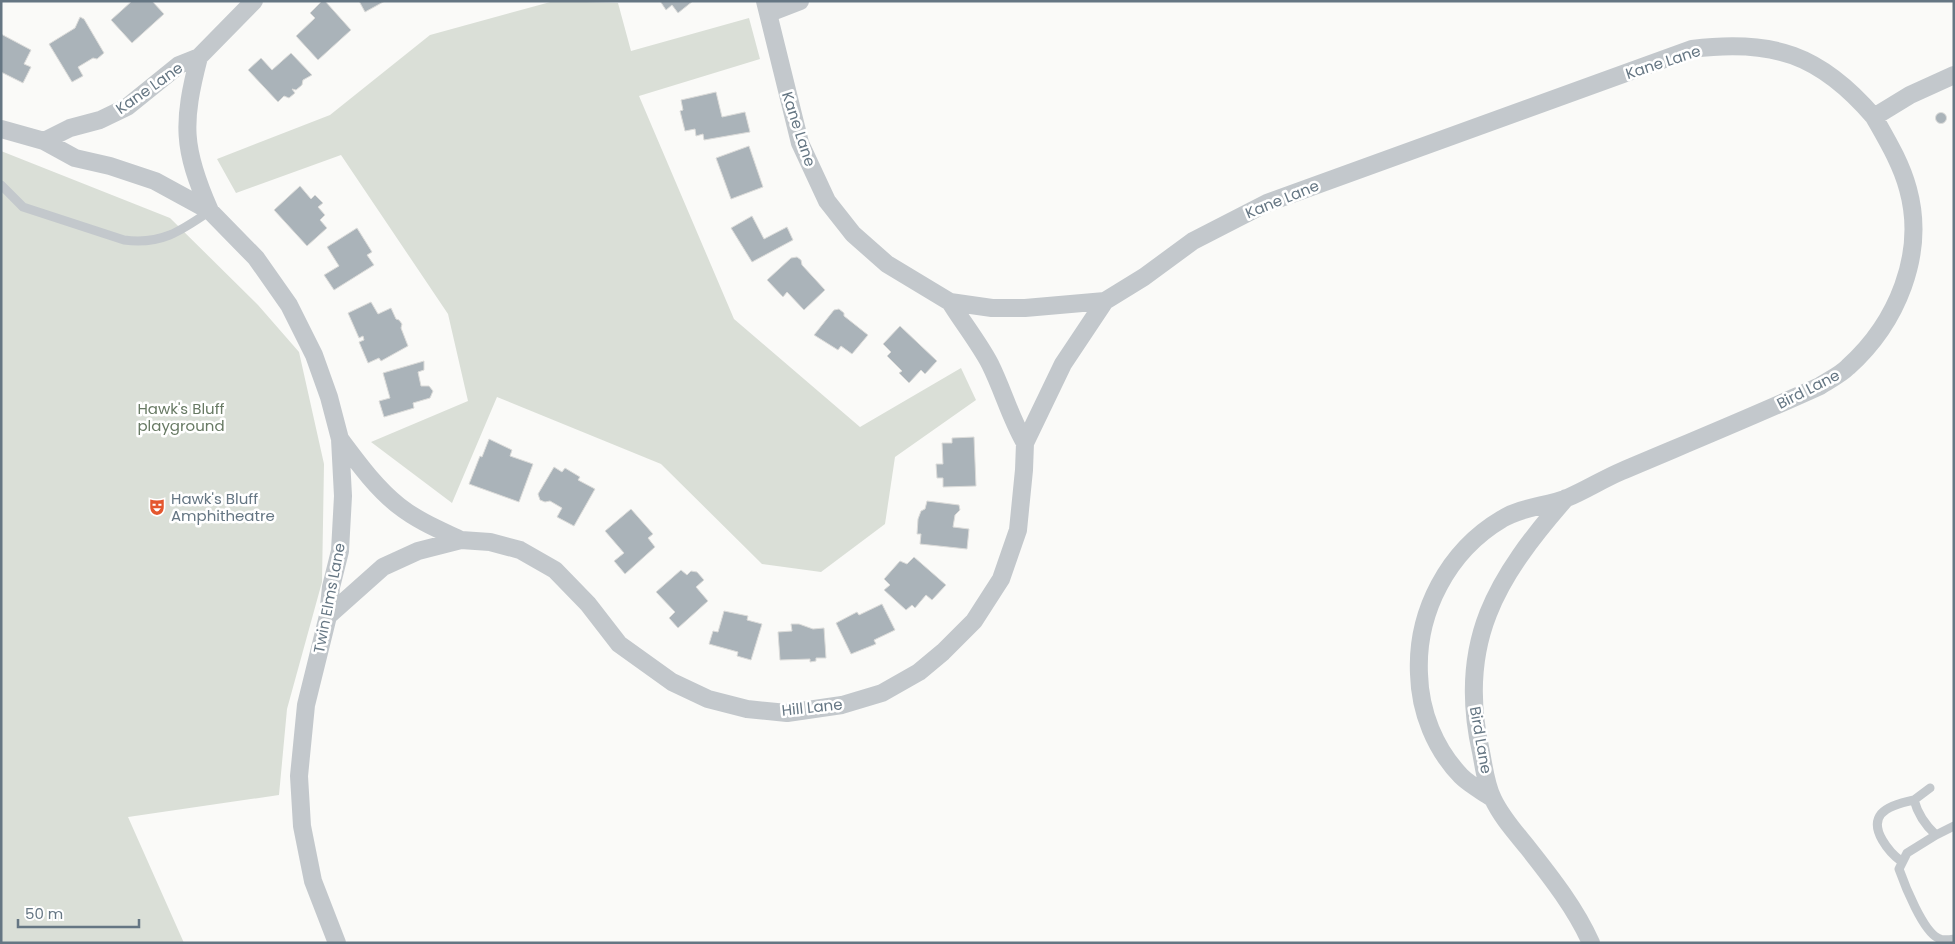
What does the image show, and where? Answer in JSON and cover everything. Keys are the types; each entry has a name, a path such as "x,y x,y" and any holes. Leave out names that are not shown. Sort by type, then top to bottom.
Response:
{"street":[{"name":"Kane Lane","path":"44,141 70,128 100,120 127,107 179,65 199,57 254,1"},
{"path":"767,7 800,1"},
{"name":"Kane Lane","path":"767,7 800,143 827,201 853,234 887,264 950,302 992,308 1025,308 1105,301 1144,277 1193,240 1267,203 1692,49 1744,45 1796,56 1819,66 1840,82 1874,117"},
{"name":"Kane Lane","path":"199,57 187,114 187,143 193,174 210,211"},
{"path":"1874,117 1910,95 1954,75"},
{"name":"Bird Lane","path":"1492,798 1462,777 1438,746 1423,709 1419,688 1420,634 1430,602 1443,578 1462,554 1480,536 1503,518 1567,498 1613,475 1820,386 1847,369 1870,346 1889,320 1904,286 1911,257 1913,217 1908,188 1893,151 1874,117"},
{"name":"Twin Elms Lane","path":"3,134 44,141 75,158 110,166 155,182 210,211 256,258 298,321 314,355 340,439 343,496 340,551 331,587 328,616 306,705 299,776 302,826 313,881 338,943"},
{"path":"1024,443 1063,364 1105,301"},
{"path":"950,302 989,362 1002,390 1012,420 1024,443"},
{"path":"340,439 362,469 400,506 421,521 461,540"},
{"name":"Hill Lane","path":"461,540 490,542 520,550 555,570 588,604 619,644 672,682 708,699 747,708 787,713 842,705 882,693 919,672 944,652 974,621 1001,579 1018,530 1024,470 1024,443"},
{"name":"Bird Lane","path":"1567,498 1527,545 1501,584 1480,639 1474,669 1475,719 1492,798 1509,826 1582,923 1591,943"},
{"path":"328,616 383,567 418,551 461,540"}],"lane":[{"path":"1,185 23,207 124,240 141,242 163,239 183,230 210,211"},
{"path":"1901,861 1892,855 1882,840 1878,821 1882,814 1891,808 1914,800 1930,788"},
{"path":"1914,800 1917,811 1925,825 1936,835"},
{"path":"1954,826 1907,854 1901,861 1899,869 1905,886 1931,933 1944,940 1954,940"}],"green space":[{"path":"554,1 618,3 631,51 749,18 760,59 639,96 734,319 860,427 961,368 976,400 895,457 885,524 821,572 762,564 661,464 497,397 452,503 371,442 468,401 448,314 341,155 236,193 217,159 330,115 430,35"},
{"name":"Hawk's Bluff playground","path":"1,151 170,218 258,305 299,352 324,464 322,582 287,709 279,795 128,817 184,943 1,943"}],"building":[{"path":"132,1 152,1 164,14 132,43 111,20"},
{"path":"322,1 325,1 351,30 318,60 296,36 315,18 310,13"},
{"path":"359,1 385,1 365,12"},
{"path":"660,1 693,1 678,13 672,5 666,10"},
{"path":"80,17 84,19 104,53 97,59 93,58 78,67 83,76 72,82 49,44 75,28"},
{"path":"1,34 31,50 24,64 31,67 23,83 1,72"},
{"path":"291,53 312,75 303,80 302,85 296,90 292,89 295,93 289,98 284,96 278,102 248,70 261,58 272,70"},
{"path":"716,92 722,117 745,112 750,132 704,140 703,134 696,136 695,129 685,131 680,111 683,110 681,100"},
{"path":"1939,113 1943,113 1946,118 1945,122 1939,123 1936,120 1936,116"},
{"path":"749,146 763,187 731,199 716,158"},
{"path":"300,186 311,199 315,195 323,203 318,207 325,215 320,220 327,228 307,246 274,210"},
{"path":"752,216 764,239 787,227 793,240 752,262 731,228"},
{"path":"357,228 372,252 367,255 374,265 334,290 324,275 339,266 327,247"},
{"path":"797,257 825,290 804,310 787,292 783,297 767,280 791,258"},
{"path":"371,302 378,314 391,308 396,319 402,324 401,328 408,346 381,361 379,358 368,363 359,342 364,340 363,336 359,338 348,313"},
{"path":"839,309 844,313 844,316 868,335 852,354 841,346 838,350 814,335 834,310"},
{"path":"900,326 937,361 925,374 921,370 909,383 899,373 902,371 887,356 891,352 883,344"},
{"path":"424,361 424,370 418,372 421,386 429,386 433,391 430,398 413,403 414,408 384,417 379,401 390,398 383,373"},
{"path":"974,437 976,486 943,487 943,478 937,478 936,464 943,464 942,443 952,443 952,438"},
{"path":"489,439 512,450 510,456 533,464 519,502 469,484"},
{"path":"554,467 562,472 565,468 580,477 578,480 595,489 574,526 557,517 562,508 550,501 540,500 538,494"},
{"path":"927,501 959,505 960,510 955,515 953,527 969,529 967,549 920,544 921,534 917,534 918,519 921,511 925,509"},
{"path":"631,509 653,534 648,538 655,547 625,574 614,561 624,553 605,531"},
{"path":"914,557 946,585 932,600 926,595 915,608 912,605 906,610 884,590 890,585 884,579 900,561 907,564"},
{"path":"681,570 687,575 691,571 697,572 704,580 696,587 708,601 678,628 669,618 675,612 656,592"},
{"path":"882,604 895,630 874,640 876,644 851,654 836,623 857,612 859,615"},
{"path":"724,611 748,616 747,620 762,624 751,660 737,656 738,652 709,644 713,631 718,632"},
{"path":"791,624 799,624 813,629 824,628 826,658 816,658 816,661 810,662 810,659 780,660 778,632 792,631"}],"place":[{"name":"Hawk's Bluff Amphitheatre","path":"157,507"}]}
